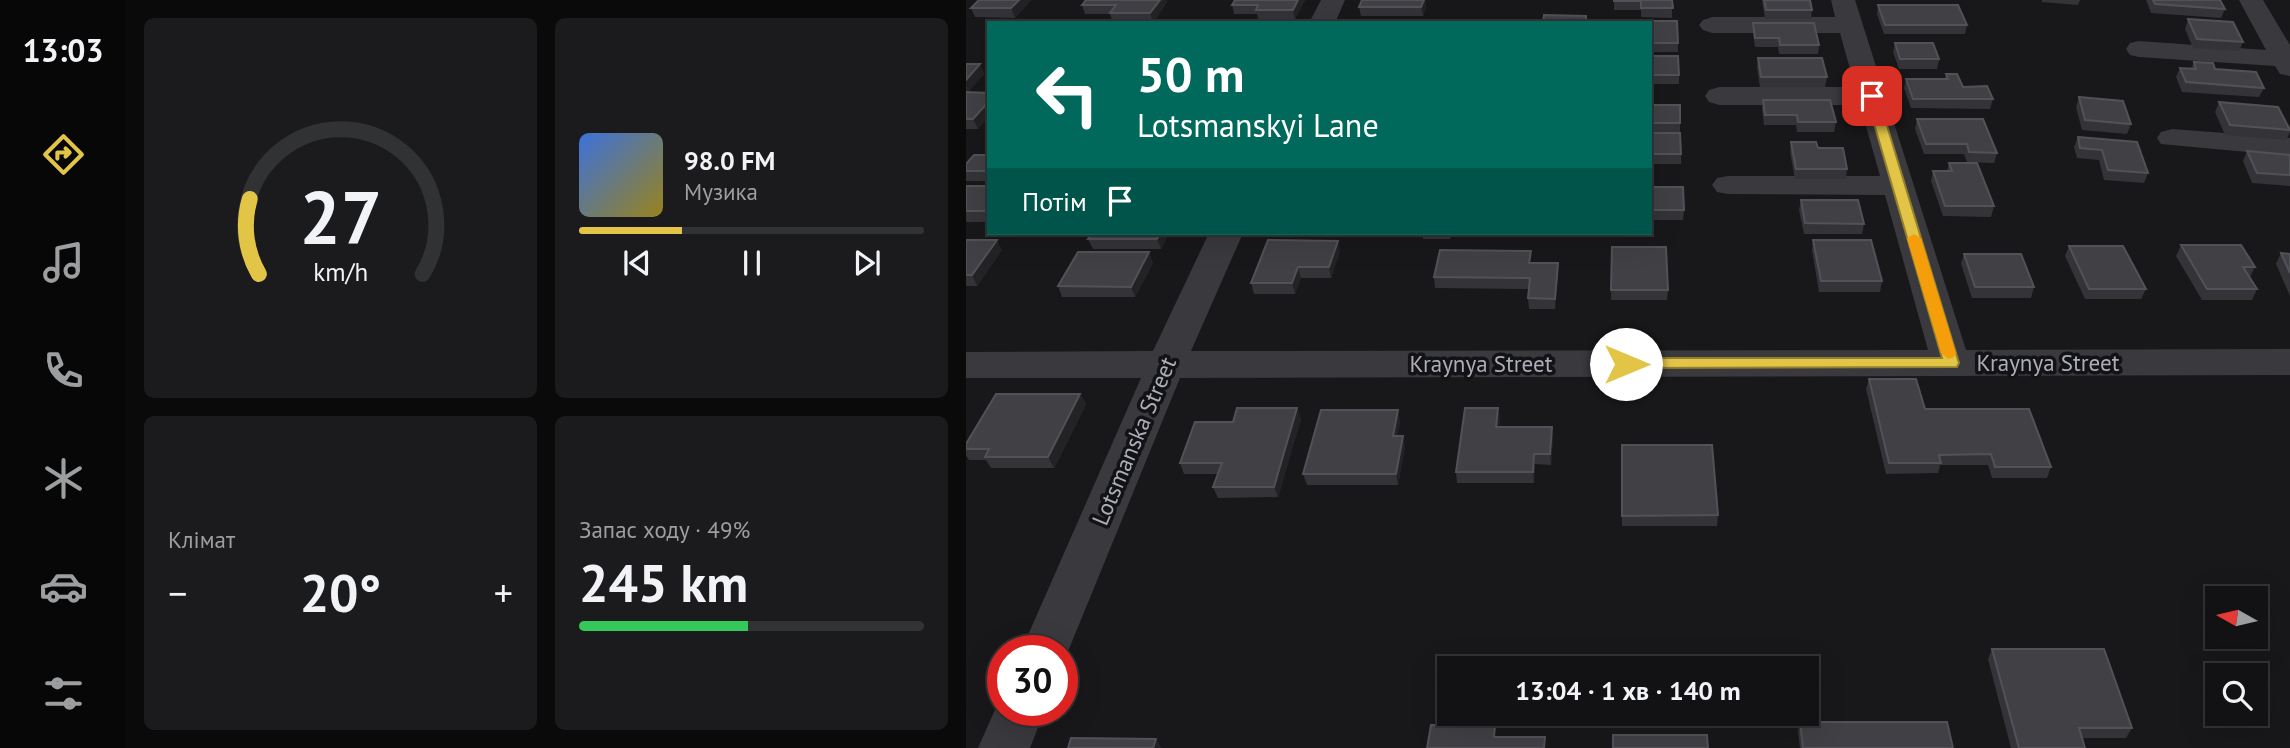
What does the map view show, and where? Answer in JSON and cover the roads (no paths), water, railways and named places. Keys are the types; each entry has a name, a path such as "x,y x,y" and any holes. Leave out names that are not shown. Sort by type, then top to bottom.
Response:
{"street":[{"path":"1323,21 1333,0"},
{"path":"2260,3 2288,64"},
{"path":"1712,24 1847,13 1951,363"},
{"path":"2138,49 2288,64"},
{"path":"1719,96 1872,96"},
{"path":"2172,138 2290,147"},
{"path":"1728,185 1898,186"},
{"name":"Lotsmanska Street","path":"1052,635 1166,365 1225,235"},
{"name":"Kraynya Street","path":"966,365 2290,362"},
{"path":"1004,748 1013,726"}]}
